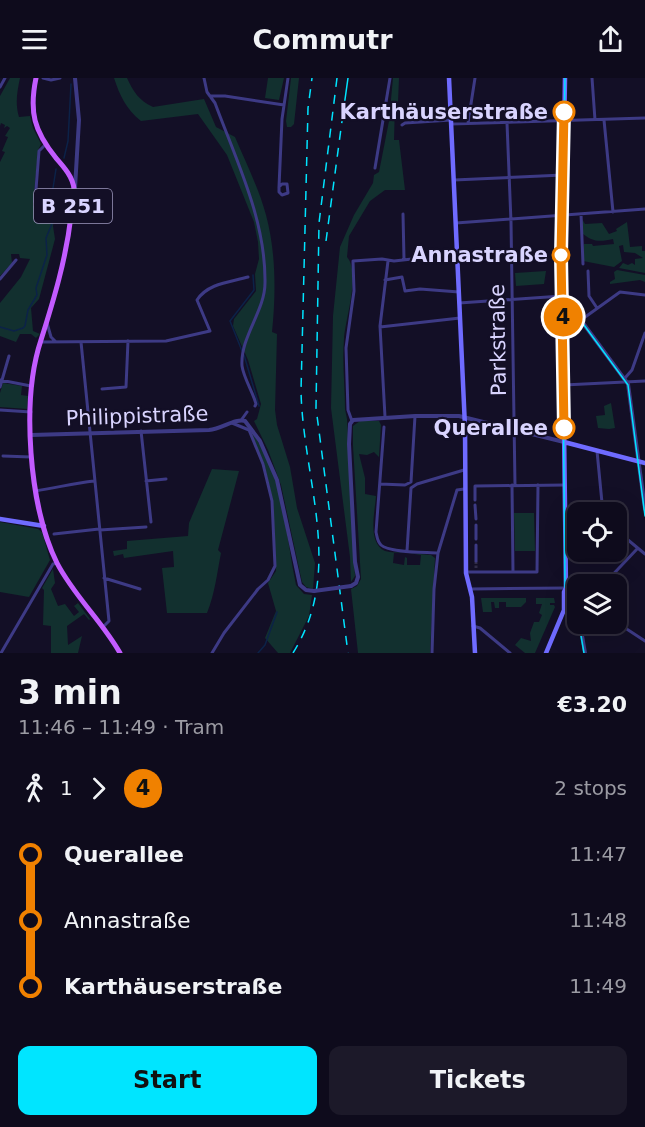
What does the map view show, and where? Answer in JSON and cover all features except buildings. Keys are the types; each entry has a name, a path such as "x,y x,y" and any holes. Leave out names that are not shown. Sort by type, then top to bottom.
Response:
{"main road":[{"name":"B 251","path":"36,78 33,110 37,129 45,145 69,174 75,189 65,258 36,356 32,386 31,435 35,491 57,563 74,591 120,653"},
{"path":"449,78 465,417 466,573 470,589 475,653"},
{"path":"546,653 564,611 566,588 563,216 566,78"},
{"path":"564,442 645,463"},
{"path":"0,519 44,526"}],"street":[{"path":"0,87 5,78"},
{"path":"43,78 51,80 60,78"},
{"path":"75,78 79,113 75,189"},
{"path":"204,78 207,92 215,104 251,201 263,252 264,295 243,356 243,370 253,393 255,406"},
{"path":"279,187 288,78"},
{"path":"375,168 390,78"},
{"path":"468,123 475,78"},
{"path":"592,78 595,120"},
{"path":"210,96 225,96 284,105"},
{"path":"402,125 405,123 507,123 645,118"},
{"path":"604,120 613,212"},
{"name":"Parkstraße","path":"507,123 511,219 514,429 513,572"},
{"path":"35,202 39,151 45,145"},
{"path":"69,174 77,169"},
{"path":"454,180 564,175"},
{"path":"456,224 645,209"},
{"path":"403,214 404,260"},
{"path":"580,214 583,264"},
{"path":"247,412 242,419 254,431 274,472 281,494 300,585 308,591 314,591 351,586 356,583 358,577 355,562 349,444 351,423 348,410 346,348 354,291 352,261 379,258 404,260 457,254"},
{"path":"0,279 16,260"},
{"path":"385,417 380,327 388,260"},
{"path":"588,271 589,296 597,308"},
{"path":"40,342 166,341 210,331 197,300 206,289 248,277"},
{"path":"385,279 402,277 405,291 420,289 459,292"},
{"path":"581,320 620,292 645,295"},
{"path":"459,303 563,294"},
{"path":"563,294 581,320"},
{"path":"563,294 625,381 645,509"},
{"path":"564,319 571,313 576,314"},
{"path":"380,327 460,318"},
{"path":"47,321 51,337 57,342"},
{"path":"625,381 632,370 645,334"},
{"path":"102,389 126,387 128,341"},
{"path":"81,342 108,621 102,627"},
{"path":"0,387 9,356"},
{"path":"2,381 32,386"},
{"path":"564,385 645,381"},
{"path":"0,410 31,412"},
{"path":"407,550 415,416"},
{"path":"351,423 359,418 465,417 564,442"},
{"name":"Philippistraße","path":"31,435 216,429 242,419"},
{"path":"212,653 224,633 258,589 268,580 275,566 272,501 263,464 249,430 232,423"},
{"path":"384,427 376,535 381,545 389,549 438,553"},
{"path":"141,431 151,522"},
{"path":"597,451 602,502"},
{"path":"3,456 33,458"},
{"path":"380,483 410,486 464,470"},
{"path":"146,481 166,479"},
{"path":"35,491 60,488 65,484 94,481"},
{"path":"466,573 476,570 537,572 538,485"},
{"path":"475,500 475,486 565,485"},
{"path":"432,653 434,589 438,553 457,490 464,489"},
{"path":"475,505 476,519"},
{"path":"476,525 476,539"},
{"path":"54,534 146,527"},
{"path":"627,540 645,554"},
{"path":"476,545 476,561"},
{"path":"613,574 637,549"},
{"path":"2,653 52,564 57,563"},
{"path":"104,578 140,590"},
{"path":"470,589 566,588"},
{"path":"473,626 480,628 510,653"},
{"path":"627,629 645,641"},
{"path":"582,634 585,653"}],"green space":[{"path":"10,78 20,78 17,98 19,117 30,116 41,144 38,150 33,206 49,205 55,211 53,226 55,239 39,299 31,308 33,331 40,334 36,338 31,334 20,334 16,342 0,336 0,303 21,277 30,259 20,258 19,254 11,254 12,263 0,276 0,162 8,137 5,136 10,128 7,126 4,128 5,125 1,123 0,126 0,96"},
{"path":"114,78 127,78 137,95 153,107 204,99 216,127 235,137 256,186 266,215 273,258 272,332 277,334 275,410 277,425 290,467 297,508 315,563 313,589 306,587 302,582 281,485 254,421 257,419 261,404 248,360 233,326 234,319 256,291 255,274 259,259 254,222 227,155 198,114 141,121 124,102"},
{"path":"268,78 284,78 279,100 265,98"},
{"path":"291,78 299,78 294,124 287,127 286,121"},
{"path":"393,78 399,78 398,102 395,104 394,140 399,140 405,190 385,190 370,201 349,236 347,257 353,274 343,356 355,576 351,582 350,557 331,408 333,316 340,247 354,215 373,183 374,175 379,172 389,121"},
{"path":"582,219 585,224 602,223 609,234 617,231 616,229 627,222 630,247 642,246 642,251 645,251 645,273 619,268 623,263 635,265 635,259 643,258 635,253 624,252 623,245 619,246 622,261 614,267 583,261 584,244 593,246 614,244 613,239 596,240 582,233"},
{"path":"617,270 645,275 645,282 640,280 610,284 615,279 614,272"},
{"path":"546,271 544,284 516,286 515,273"},
{"path":"3,383 22,386 21,395 28,396 27,409 0,407"},
{"path":"611,403 615,428 598,428 596,416 605,415 604,406"},
{"path":"360,421 379,421 381,425 379,457 374,452 367,455 359,454 365,478 365,494 376,496 373,526 379,547 385,551 405,553 394,553 393,563 404,565 405,557 407,565 420,565 421,555 408,553 431,555 435,558 430,653 358,653 351,589 357,586 361,579 353,446 353,426"},
{"path":"249,429 270,464 282,504 296,585 304,594 312,595 309,616 290,653 278,653 265,638 276,611 268,583 276,571 273,501 264,463"},
{"path":"212,469 239,471 218,550 221,553 210,606 207,613 167,613 162,568 174,567 173,551 124,558 123,554 114,556 113,551 127,549 127,541 188,536 189,523"},
{"path":"514,513 534,513 535,551 515,551"},
{"path":"0,522 38,529 42,532 50,560 29,597 0,592"},
{"path":"53,569 55,583 51,589 58,606 65,604 74,616 79,612 74,606 78,603 90,619 84,614 67,626 68,645 82,636 78,653 51,653 51,626 43,625 44,590 42,588"},
{"path":"481,598 526,598 526,602 521,607 506,607 506,602 499,602 499,608 495,608 494,602 491,602 492,612 483,612"},
{"path":"536,598 554,598 555,603 550,603 550,605 555,607 535,653 525,653 515,645 521,638 531,641 530,633 534,622 539,622 542,615 539,613 542,604 536,604"}],"waterway":[{"path":"64,158 68,141 71,84"},
{"path":"0,327 14,331 23,328 28,310 37,295 36,288 47,255 46,238 54,219 50,207 56,169"},
{"path":"242,351 230,321 254,290 253,275"},
{"path":"244,355 259,406"},
{"path":"258,653 265,645 277,612"}],"tunnel":[{"path":"476,561 476,568"}],"tram line":[{"path":"342,121 348,78"},
{"path":"565,78 562,255 565,587 567,591"},
{"name":"4","path":"564,112 561,255 564,428"},
{"path":"564,294 570,306 628,385 645,516"},
{"path":"581,634 584,653"}],"railway":[{"path":"293,653 308,622 316,590 319,557 301,391 308,108 312,78"},
{"path":"337,78 319,223 316,408 348,653"},
{"path":"326,241 342,121"}],"place":[{"name":"Karthäuserstraße","path":"564,112"},
{"name":"Annastraße","path":"561,255"},
{"name":"Querallee","path":"564,428"}]}
